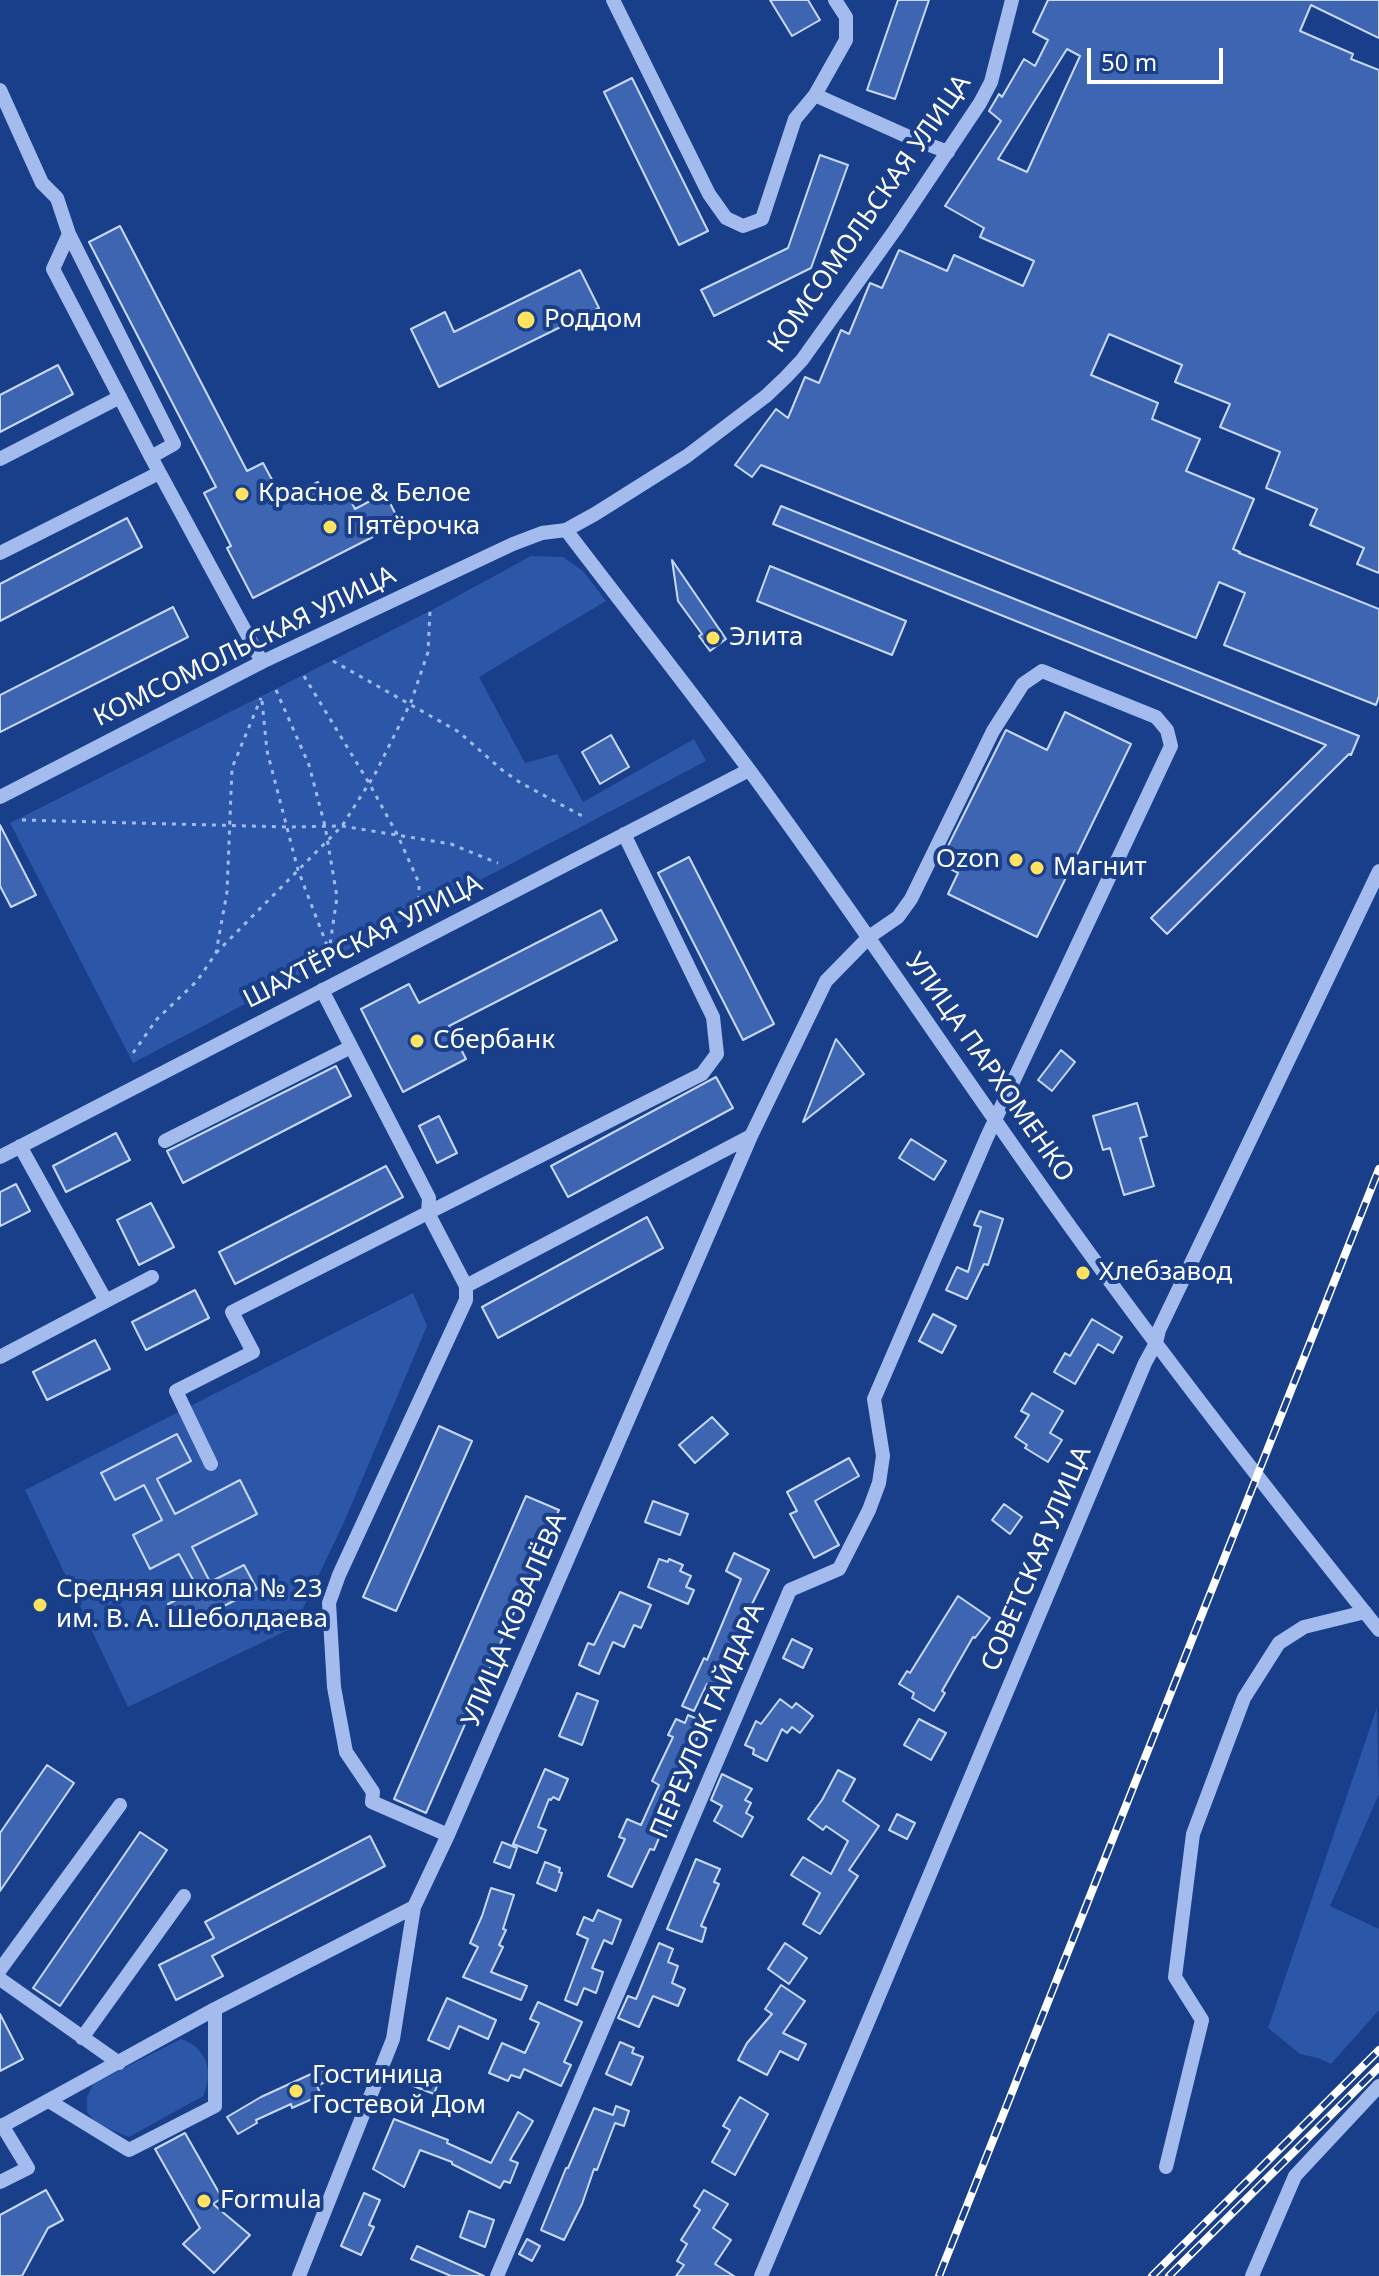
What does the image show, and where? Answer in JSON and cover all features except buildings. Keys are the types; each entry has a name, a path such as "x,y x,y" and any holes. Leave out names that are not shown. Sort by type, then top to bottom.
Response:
{"street":[{"path":"613,0 709,194 726,218 743,226 762,219 795,119 815,95 846,40 846,17 835,0"},
{"name":"КОМСОМОЛЬСКАЯ УЛИЦА","path":"0,797 262,662 513,544 542,533 566,530 687,456 766,396 802,360 980,103 991,82 1012,0"},
{"path":"0,90 42,183 57,198 69,234 174,444 151,457"},
{"path":"815,95 948,152"},
{"path":"69,234 53,269 262,662"},
{"path":"0,459 120,397"},
{"path":"0,553 159,473"},
{"name":"УЛИЦА ПАРХОМЕНКО","path":"566,530 749,770 1055,1205 1156,1343 1256,1476 1379,1630"},
{"name":"ПЕРЕУЛОК ГАЙДАРА","path":"497,2276 790,1590 839,1569 869,1510 879,1483 883,1456 874,1399 987,1137 1171,746 1167,730 1156,717 1042,671 1023,684 993,731 911,899 898,917 869,937"},
{"name":"ШАХТЁРСКАЯ УЛИЦА","path":"0,1157 749,770"},
{"path":"211,1464 176,1391 253,1352 232,1312 702,1074 717,1054 713,1017 624,834"},
{"name":"СОВЕТСКАЯ УЛИЦА","path":"761,2276 1165,1316 1379,871"},
{"name":"УЛИЦА КОВАЛЁВА","path":"299,2276 393,2039 414,1907 751,1136 826,981 869,937"},
{"path":"322,990 429,1198 428,1213 466,1286 466,1300 339,1575 329,1603 334,1687 346,1752 373,1792 372,1802 448,1835"},
{"path":"165,1141 351,1047"},
{"path":"466,1286 751,1136"},
{"path":"20,1146 106,1301"},
{"path":"0,1357 152,1277"},
{"path":"1166,2167 1202,2020 1175,1977 1193,1834 1244,1698 1279,1643 1304,1627 1365,1612"},
{"path":"0,1970 120,1805"},
{"path":"82,2038 184,1896"},
{"path":"0,2182 28,2168 1,2126 215,2009 414,1907"},
{"path":"0,1979 119,2063"},
{"path":"49,2101 129,2150 215,2106 215,2009"},
{"path":"1252,2276 1295,2176 1379,2086"}],"path":[{"path":"133,1053 157,1019 197,981 216,953 342,826 369,783 410,704 428,652 430,611"},
{"path":"333,661 459,732 521,783 586,818"},
{"path":"304,676 398,836 419,883 419,904"},
{"path":"216,953 227,892 232,768 261,698 267,751 298,870 329,951 337,897 325,826 309,765 276,690"},
{"path":"22,820 342,826 451,844 498,863"}],"shaded area":[{"path":"531,556 563,557 583,571 606,601 479,677 525,763 557,754 583,802 694,739 706,761 133,1063 10,823 430,611"},
{"path":"413,1293 427,1326 345,1520 294,1627 128,1707 25,1490"},
{"path":"1377,1707 1379,1794 1330,1906 1379,1929 1379,2010 1331,2064 1300,2054 1268,2028"},
{"path":"181,2039 197,2048 206,2062 208,2078 203,2096 129,2137 97,2124 87,2112 87,2097 93,2084"}],"railway":[{"path":"939,2276 1379,1169"},
{"path":"1152,2276 1379,2050"},
{"path":"1169,2276 1379,2067"}],"place":[{"name":"Роддом","path":"526,320"},
{"name":"Красное & Белое","path":"242,494"},
{"name":"Пятёрочка","path":"330,527"},
{"name":"Элита","path":"713,638"},
{"name":"Ozon","path":"1016,860"},
{"name":"Магнит","path":"1037,868"},
{"name":"Сбербанк","path":"417,1041"},
{"name":"Хлебзавод","path":"1083,1273"},
{"name":"Средняя школа № 23 им. В. А. Шеболдаева","path":"40,1605"},
{"name":"Гостиница Гостевой Дом","path":"296,2091"},
{"name":"Formula","path":"204,2201"}]}
